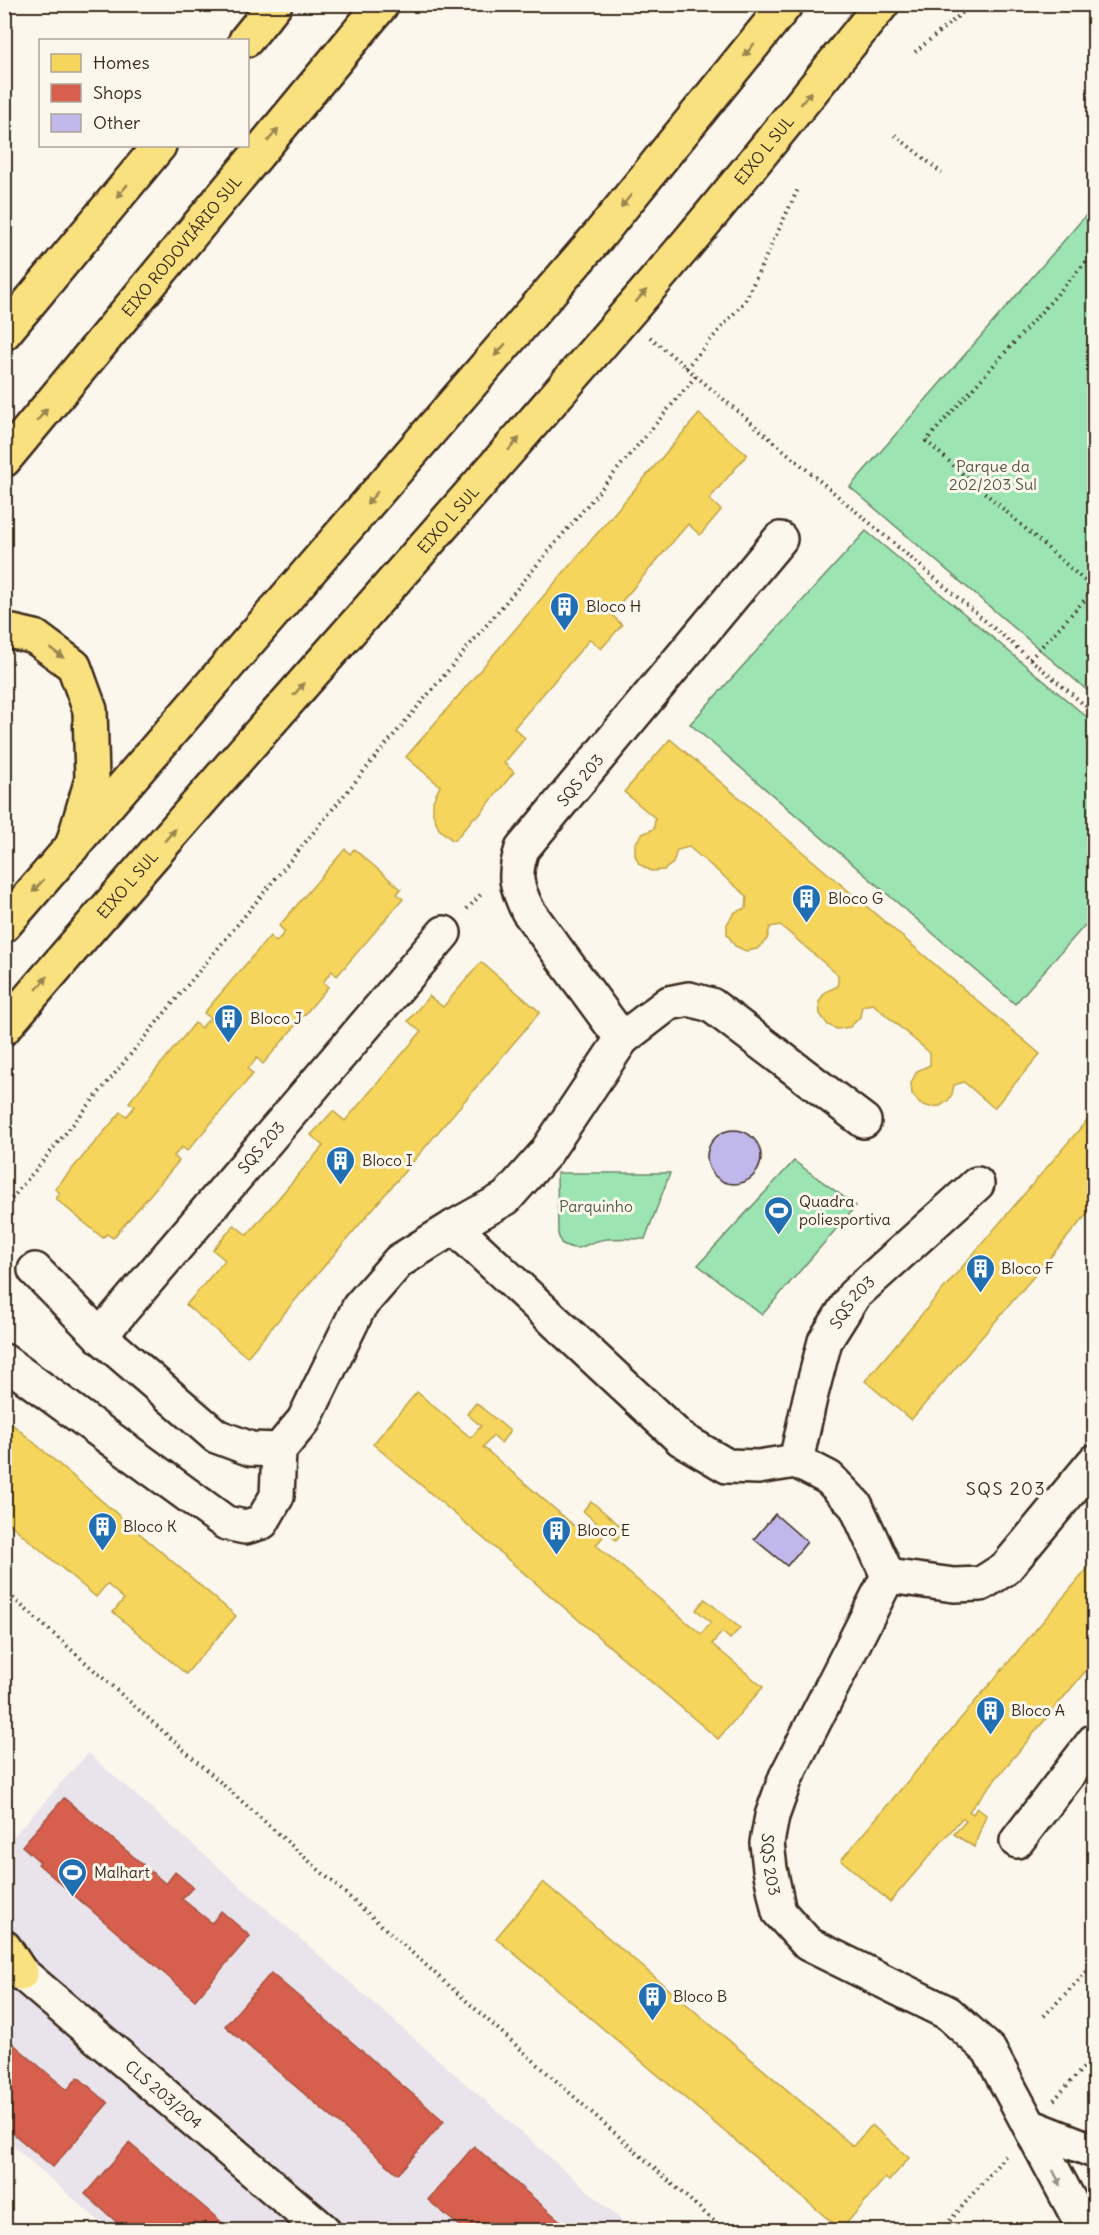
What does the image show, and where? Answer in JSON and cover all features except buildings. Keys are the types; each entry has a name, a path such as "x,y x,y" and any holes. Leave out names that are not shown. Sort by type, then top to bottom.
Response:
{"main road":[{"path":"247,39 275,4"},
{"name":"EIXO RODOVIÁRIO SUL","path":"4,460 382,4"},
{"path":"4,925 600,234 786,4"},
{"name":"EIXO L SUL","path":"4,1028 686,244 882,4"},
{"path":"4,333 158,147"},
{"path":"4,630 35,637 74,666 90,710 92,779 72,847"}],"street":[{"name":"SQS 203","path":"515,869 522,849 780,539"},
{"path":"515,869 519,894 528,911 622,1039"},
{"name":"SQS 203","path":"100,1336 444,933"},
{"path":"4,1361 226,1523 245,1527 262,1522 277,1496 279,1450 304,1420 360,1306 399,1262 506,1197 545,1154 622,1039 669,1003 689,999 711,1005 864,1121"},
{"name":"SQS 203","path":"796,1461 825,1341 854,1295 977,1185"},
{"path":"454,1227 681,1439 726,1466 758,1467 796,1461 829,1478 856,1506 888,1576 954,1585 981,1584 1006,1568 1095,1462"},
{"path":"35,1270 100,1336 216,1436 251,1449 279,1450"},
{"name":"SQS 203","path":"888,1576 786,1777 772,1816 767,1843 779,1912 808,1944 948,2013 989,2050 1087,2230"},
{"path":"1017,1841 1095,1742"},
{"name":"CLS 203/204","path":"9,1961 323,2230"},
{"path":"1030,2126 1095,2151"},
{"path":"1087,2230 1095,2222"}],"path":[{"path":"915,52 973,4"},
{"path":"895,135 942,173"},
{"path":"686,368 745,301 798,189"},
{"path":"1030,659 1094,590 926,441 1095,253"},
{"path":"624,316 1095,713"},
{"path":"4,1208 378,754 696,376"},
{"path":"444,933 488,887 515,869"},
{"path":"4,1590 724,2230"},
{"path":"1044,2016 1095,1964"}],"shaded area":[{"path":"88,1753 633,2230 109,2230 5,2139 5,1846"}],"green space":[{"name":"Parque da 202/203 Sul","path":"1094,206 1094,696 850,487"},
{"path":"866,531 1094,723 1094,915 1015,1004 690,724"},
{"name":"Quadra poliesportiva","path":"794,1161 856,1206 762,1315 698,1265"},
{"name":"Parquinho","path":"557,1173 670,1173 645,1239 608,1239 572,1248 561,1243 558,1234"}],"place":[{"name":"Bloco H","path":"565,632"},
{"name":"Bloco G","path":"807,924"},
{"name":"Bloco J","path":"229,1044"},
{"name":"Bloco I","path":"341,1186"},
{"name":"Quadra poliesportiva","path":"778,1236"},
{"name":"Bloco F","path":"980,1294"},
{"name":"Bloco K","path":"102,1552"},
{"name":"Bloco E","path":"556,1556"},
{"name":"Bloco A","path":"990,1736"},
{"name":"Malhart","path":"73,1898"},
{"name":"Bloco B","path":"652,2022"}],"district":[{"name":"SQS 203","path":"1006,1488"}]}
